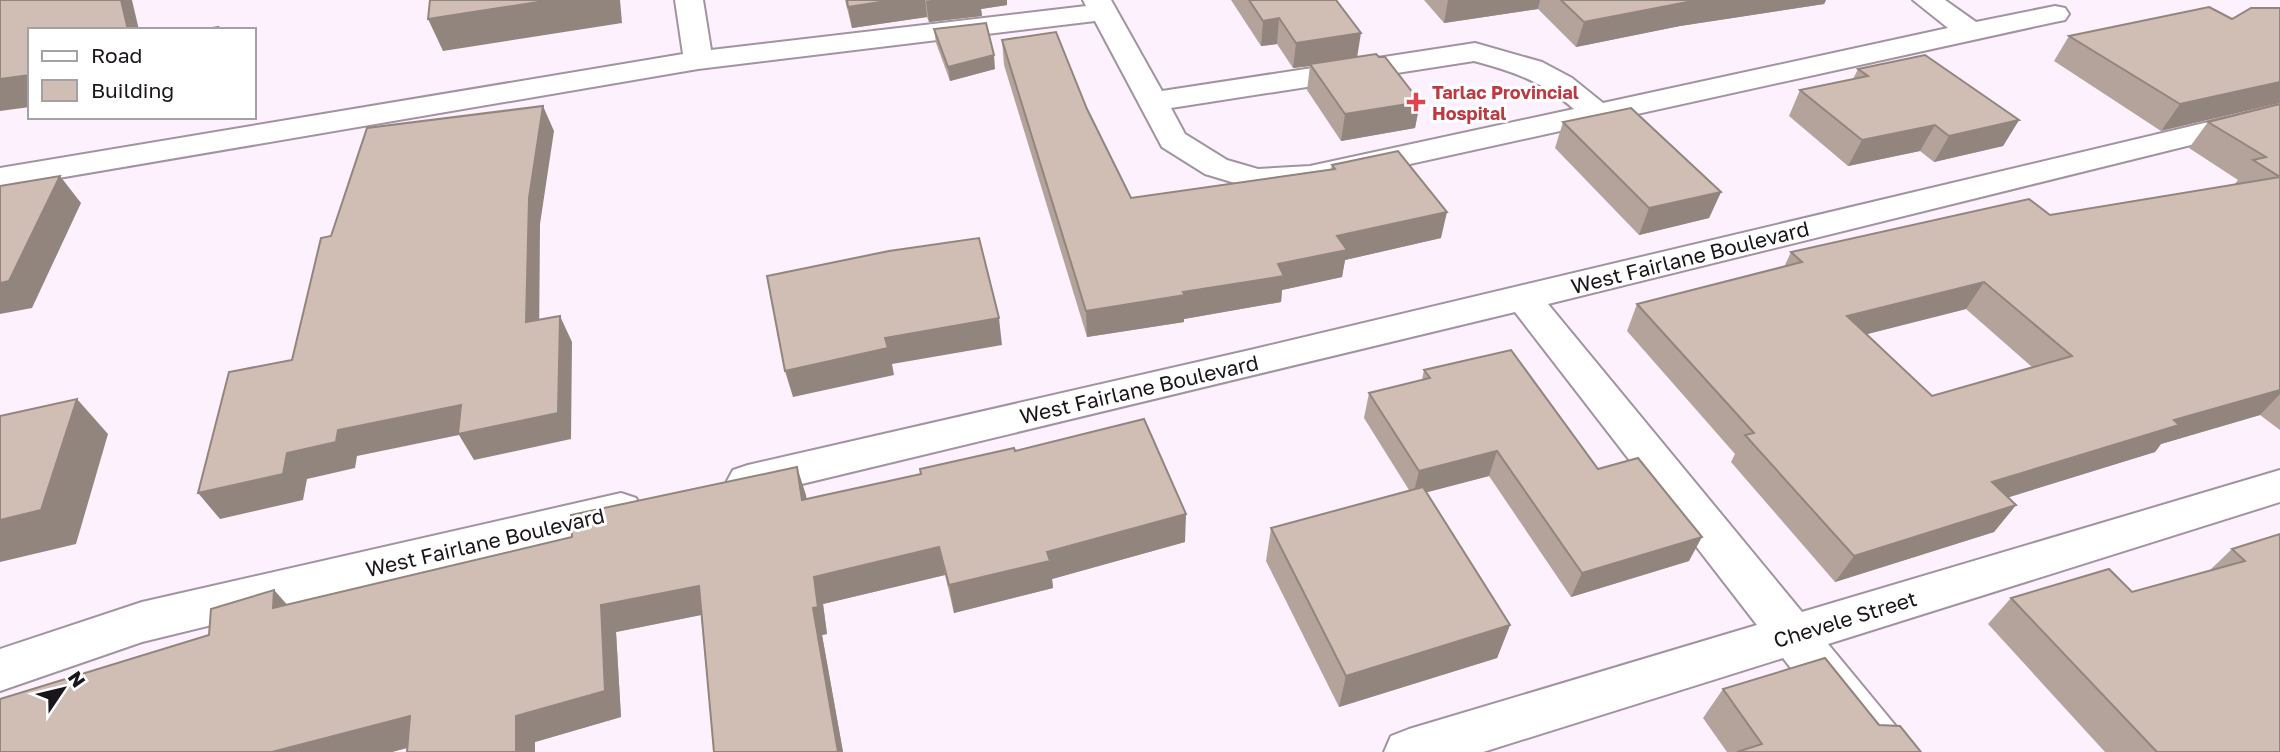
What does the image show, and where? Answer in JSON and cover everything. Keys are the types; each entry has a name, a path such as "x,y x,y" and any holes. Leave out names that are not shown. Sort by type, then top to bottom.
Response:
{"street":[{"path":"689,0 698,60"},
{"path":"1927,0 1971,32"},
{"path":"0,178 698,60 1100,6 1173,140 1216,167 1257,179 1310,176 2055,14"},
{"path":"1153,102 1475,52 1532,68 1562,84 1597,113"},
{"name":"West Fairlane Boulevard","path":"710,490 2280,114"},
{"path":"1523,297 1886,752"},
{"name":"Chevele Street","path":"1409,752 2280,486"},
{"name":"West Fairlane Boulevard","path":"0,670 142,622 656,502"}],"building":[{"path":"0,0 121,0 128,28 28,28 28,75 0,79"},
{"path":"430,0 551,0 428,19"},
{"path":"847,0 893,0 848,7"},
{"path":"1249,0 1336,0 1361,33 1296,43 1279,18 1263,21"},
{"path":"1561,0 1698,0 1584,22"},
{"path":"2209,7 2232,19 2251,8 2280,8 2280,82 2180,104 2069,36"},
{"path":"986,23 994,55 948,67 934,29"},
{"path":"1056,32 1087,109 1131,198 1335,169 1332,165 1398,151 1447,212 1337,236 1347,250 1278,264 1284,276 1086,311 1002,40"},
{"path":"1376,54 1385,57 1420,102 1345,114 1310,64"},
{"path":"1925,55 2019,120 1949,136 1935,125 1862,140 1800,90 1868,76 1858,69"},
{"path":"2280,104 2280,177 2253,160 2266,157 2208,122"},
{"path":"543,106 529,198 526,322 560,316 558,413 458,434 461,405 338,430 336,442 287,453 283,474 198,493 229,372 292,360 321,238 331,236 367,128"},
{"path":"1631,108 1721,192 1649,208 1563,122"},
{"path":"60,176 9,281 0,283 0,186"},
{"path":"2280,177 2280,390 2174,420 2179,425 1992,482 2016,505 1854,556 1745,435 1754,433 1637,304 1802,262 1791,252 2029,199 2050,215","holes":["1984,282 2072,356 1932,396 1847,316"]},
{"path":"979,238 999,318 885,338 888,348 785,371 767,276 889,251"},
{"path":"1511,350 1598,469 1638,458 1702,537 1582,573 1497,451 1419,471 1369,393 1430,378 1424,370"},
{"path":"77,399 41,510 0,520 0,416"},
{"path":"1144,419 1186,514 1047,552 1050,561 949,585 939,547 814,577 818,607 813,608 838,752 714,752 699,586 601,605 605,691 516,716 516,752 407,752 410,716 272,752 0,752 0,699 209,635 211,609 274,590 273,608 572,537 571,515 797,467 802,500 921,474 920,469 1014,448 1015,451"},
{"path":"1423,487 1510,625 1346,676 1271,528"},
{"path":"2280,534 2280,752 2157,752 2011,598 2109,569 2132,592 2245,561 2232,549"},
{"path":"1825,658 1879,725 1900,726 1921,752 1737,752 1762,744 1723,689"}],"place":[{"name":"Tarlac Provincial Hospital","path":"1416,102"}]}
